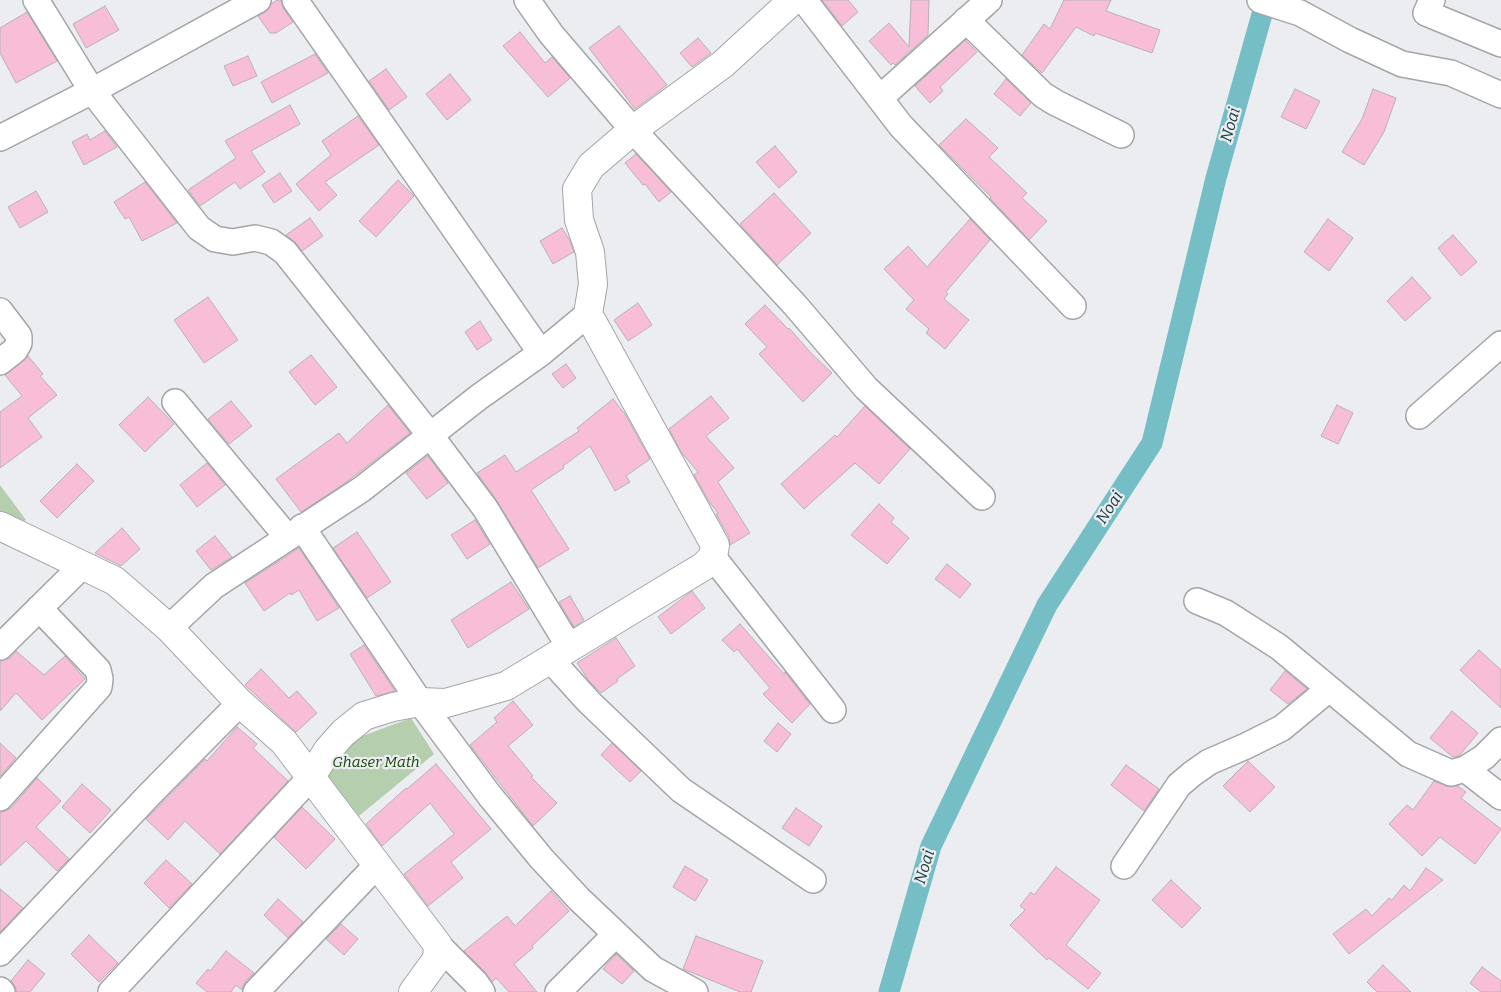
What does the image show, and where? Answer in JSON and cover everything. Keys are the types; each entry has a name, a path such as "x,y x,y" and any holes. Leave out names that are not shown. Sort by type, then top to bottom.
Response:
{"street":[{"path":"36,0 92,91 199,228 214,239 233,242 256,238 271,242 285,252 430,435 485,508 560,653 589,702 681,790 813,880"},
{"path":"0,138 92,91 258,0"},
{"path":"295,0 541,353"},
{"path":"527,0 550,34 633,130 795,305 866,388 982,497"},
{"path":"111,992 310,778 328,750 364,716 393,707 420,702 446,703 506,686 704,566 713,557 715,545 588,314 593,284 590,252 579,220 577,189 591,166 633,130 722,64 793,0"},
{"path":"804,0 901,126 1073,306"},
{"path":"880,98 989,0"},
{"path":"1260,0 1300,13 1350,40 1402,64 1451,73 1501,95"},
{"path":"1432,0 1426,13 1501,44"},
{"path":"966,20 1043,95 1121,135"},
{"path":"0,311 19,336 19,343 15,350 0,362"},
{"path":"169,628 214,586 362,489 479,397 541,353 588,314"},
{"path":"1419,416 1501,344"},
{"path":"175,402 295,532 490,796 535,851 579,899 653,969 695,992"},
{"path":"0,526 116,581 169,628 240,703 284,742 438,945 475,982 482,992"},
{"path":"713,557 833,710"},
{"path":"0,647 82,565"},
{"path":"1197,601 1226,613 1279,647 1408,754 1450,772 1465,769 1484,757 1501,740"},
{"path":"0,798 99,687 98,670 39,608"},
{"path":"1124,866 1179,785 1209,762 1282,728 1329,688"},
{"path":"0,953 150,794 240,703"},
{"path":"1465,769 1501,797"},
{"path":"256,992 377,865"},
{"path":"558,992 615,935"},
{"path":"413,992 437,959 438,945"}],"green space":[{"path":"0,485 26,520 16,527 0,520"},
{"name":"Ghaser Math","path":"411,718 434,754 359,816 326,773 357,738"}],"building":[{"path":"277,0 281,0 283,8 293,22 276,33 270,33 258,16"},
{"path":"822,0 848,0 858,12 842,26"},
{"path":"911,0 929,0 928,35 895,65 893,63 891,65 869,41 889,23 909,47"},
{"path":"1064,0 1111,0 1106,11 1160,30 1152,53 1095,33 1094,36 1076,27 1042,73 1022,55 1044,24 1050,29"},
{"path":"105,6 119,30 86,48 73,24"},
{"path":"27,12 57,61 16,83 0,53 0,28"},
{"path":"619,26 667,85 635,109 589,48"},
{"path":"520,32 545,63 552,57 570,78 548,97 503,46"},
{"path":"698,38 711,53 692,67 680,53"},
{"path":"965,40 977,52 940,87 943,91 930,103 915,86"},
{"path":"315,54 328,73 272,103 261,82"},
{"path":"248,56 257,76 233,86 224,66"},
{"path":"386,69 407,97 389,110 369,81"},
{"path":"450,74 471,100 447,120 426,94"},
{"path":"1006,79 1031,103 1020,116 994,94"},
{"path":"1295,89 1320,101 1306,129 1281,117"},
{"path":"1373,89 1396,98 1384,132 1364,165 1342,152 1362,119"},
{"path":"290,105 300,124 251,151 265,172 240,189 235,182 200,206 188,190 236,158 225,141"},
{"path":"358,116 379,145 325,182 337,195 319,211 296,184 331,155 322,141"},
{"path":"966,119 998,148 989,157 1027,193 1022,198 1047,221 1029,240 991,197 939,145"},
{"path":"105,131 117,147 84,165 72,142 87,134 90,140"},
{"path":"775,146 797,172 779,188 756,162"},
{"path":"636,154 671,192 659,202 625,163"},
{"path":"280,173 292,191 274,203 262,185"},
{"path":"398,180 414,196 376,237 359,221"},
{"path":"145,182 177,223 142,241 129,217 125,219 114,202"},
{"path":"36,191 48,212 20,228 8,207"},
{"path":"774,193 811,233 777,265 740,224"},
{"path":"310,218 323,236 302,251 286,235"},
{"path":"970,219 990,240 946,292 948,294 944,299 969,320 945,349 926,333 929,329 906,309 914,300 884,269 908,246 927,267"},
{"path":"1328,219 1353,238 1329,271 1304,252"},
{"path":"562,228 574,252 553,264 540,241"},
{"path":"1453,235 1477,262 1461,276 1438,248"},
{"path":"1412,277 1431,298 1405,321 1387,301"},
{"path":"208,297 238,340 204,363 174,320"},
{"path":"638,303 652,325 628,341 614,320"},
{"path":"765,305 832,373 803,402 759,354 767,347 745,324"},
{"path":"480,321 492,340 477,350 465,332"},
{"path":"311,355 337,387 315,405 289,372"},
{"path":"28,356 43,374 40,376 57,395 28,418 42,437 0,468 0,412 22,396 5,375"},
{"path":"566,364 576,378 563,388 552,374"},
{"path":"711,396 729,418 706,436 734,468 718,482 750,533 730,545 729,537 716,514 718,513 694,475 698,472 681,452 669,429"},
{"path":"148,397 174,424 145,452 119,425"},
{"path":"613,399 625,414 650,459 626,476 630,482 615,491 590,446 563,466 564,468 531,490 569,549 538,568 497,501 477,473 505,455 516,472 579,431 577,428"},
{"path":"231,401 252,426 229,444 208,419"},
{"path":"388,405 410,433 345,483 301,512 276,479 339,433 347,443"},
{"path":"1337,405 1353,413 1338,444 1321,436"},
{"path":"865,406 910,449 879,484 855,463 804,509 781,484 835,435 837,437"},
{"path":"428,456 448,483 427,499 406,473"},
{"path":"207,463 225,485 197,507 180,485"},
{"path":"77,464 94,481 57,518 40,501"},
{"path":"879,504 894,518 891,522 909,538 887,564 851,535"},
{"path":"475,520 490,544 467,559 451,535"},
{"path":"122,528 140,549 121,566 95,553"},
{"path":"357,532 391,582 367,598 333,548"},
{"path":"215,536 232,557 211,570 196,551"},
{"path":"299,548 339,608 317,621 299,590 291,595 290,593 264,611 245,583"},
{"path":"947,564 971,584 960,598 935,579"},
{"path":"511,582 529,609 468,648 451,620"},
{"path":"692,591 705,608 671,634 658,617"},
{"path":"570,596 584,620 574,627 559,602"},
{"path":"740,624 784,674 785,672 810,704 792,723 763,694 770,688 737,649 734,652 722,640"},
{"path":"616,638 635,666 601,693 589,681 577,663"},
{"path":"364,645 395,691 376,696 350,654"},
{"path":"1479,650 1501,670 1501,708 1460,670"},
{"path":"16,651 44,675 65,656 85,679 42,720 16,693 0,711 0,661 10,658"},
{"path":"261,669 289,698 297,691 317,713 296,732 245,685"},
{"path":"1285,671 1307,689 1288,704 1270,690"},
{"path":"513,701 533,725 508,746 533,776 531,777 557,803 533,826 470,745 497,722 494,718"},
{"path":"1452,711 1478,733 1459,756 1453,757 1430,738"},
{"path":"778,723 791,734 777,752 764,741"},
{"path":"237,727 257,744 253,748 288,781 220,854 185,821 168,840 146,819 205,759 207,761"},
{"path":"0,743 16,758 0,776"},
{"path":"612,743 641,771 630,782 601,755"},
{"path":"1248,761 1275,787 1250,812 1223,786"},
{"path":"436,764 491,829 451,862 463,878 428,906 404,874 454,834 430,803 382,846 366,824"},
{"path":"1126,765 1159,789 1144,811 1111,785"},
{"path":"37,778 61,801 36,827 69,859 57,871 26,841 0,866 0,812 11,808"},
{"path":"1434,781 1446,786 1458,786 1466,792 1461,798 1501,829 1475,864 1440,837 1422,856 1389,824 1407,805 1413,810"},
{"path":"82,784 111,810 90,833 62,807"},
{"path":"302,807 335,839 306,869 274,837"},
{"path":"796,808 822,826 809,846 782,828"},
{"path":"166,860 192,884 169,908 144,883"},
{"path":"685,866 708,880 695,901 673,887"},
{"path":"1056,867 1100,900 1066,945 1101,973 1088,989 1049,958 1047,960 1010,925 1025,910 1020,906 1031,892 1034,895"},
{"path":"1426,868 1443,880 1349,954 1333,934 1366,909 1372,916 1389,898 1392,900 1404,885 1410,891"},
{"path":"1171,880 1201,908 1182,928 1152,900"},
{"path":"0,889 23,908 0,932"},
{"path":"551,891 569,911 532,946 533,948 514,964 537,992 509,992 496,978 492,982 485,972 464,951 507,916 515,926"},
{"path":"278,899 303,922 288,938 264,915"},
{"path":"341,924 358,939 344,955 326,939"},
{"path":"89,935 118,963 99,982 71,954"},
{"path":"696,936 763,961 751,992 740,992 683,969"},
{"path":"226,951 254,973 245,982 242,990 236,985 231,992 207,992 196,983 208,969 210,971"},
{"path":"616,954 634,971 622,984 603,969"},
{"path":"28,960 45,974 30,992 16,992 16,988 11,981"},
{"path":"1383,965 1411,992 1377,992 1367,982"},
{"path":"1482,967 1501,981 1501,992 1481,992 1470,983"}],"waterway":[{"name":"Noai","path":"889,992 931,846 1047,605 1152,443 1216,178 1266,0"}]}
